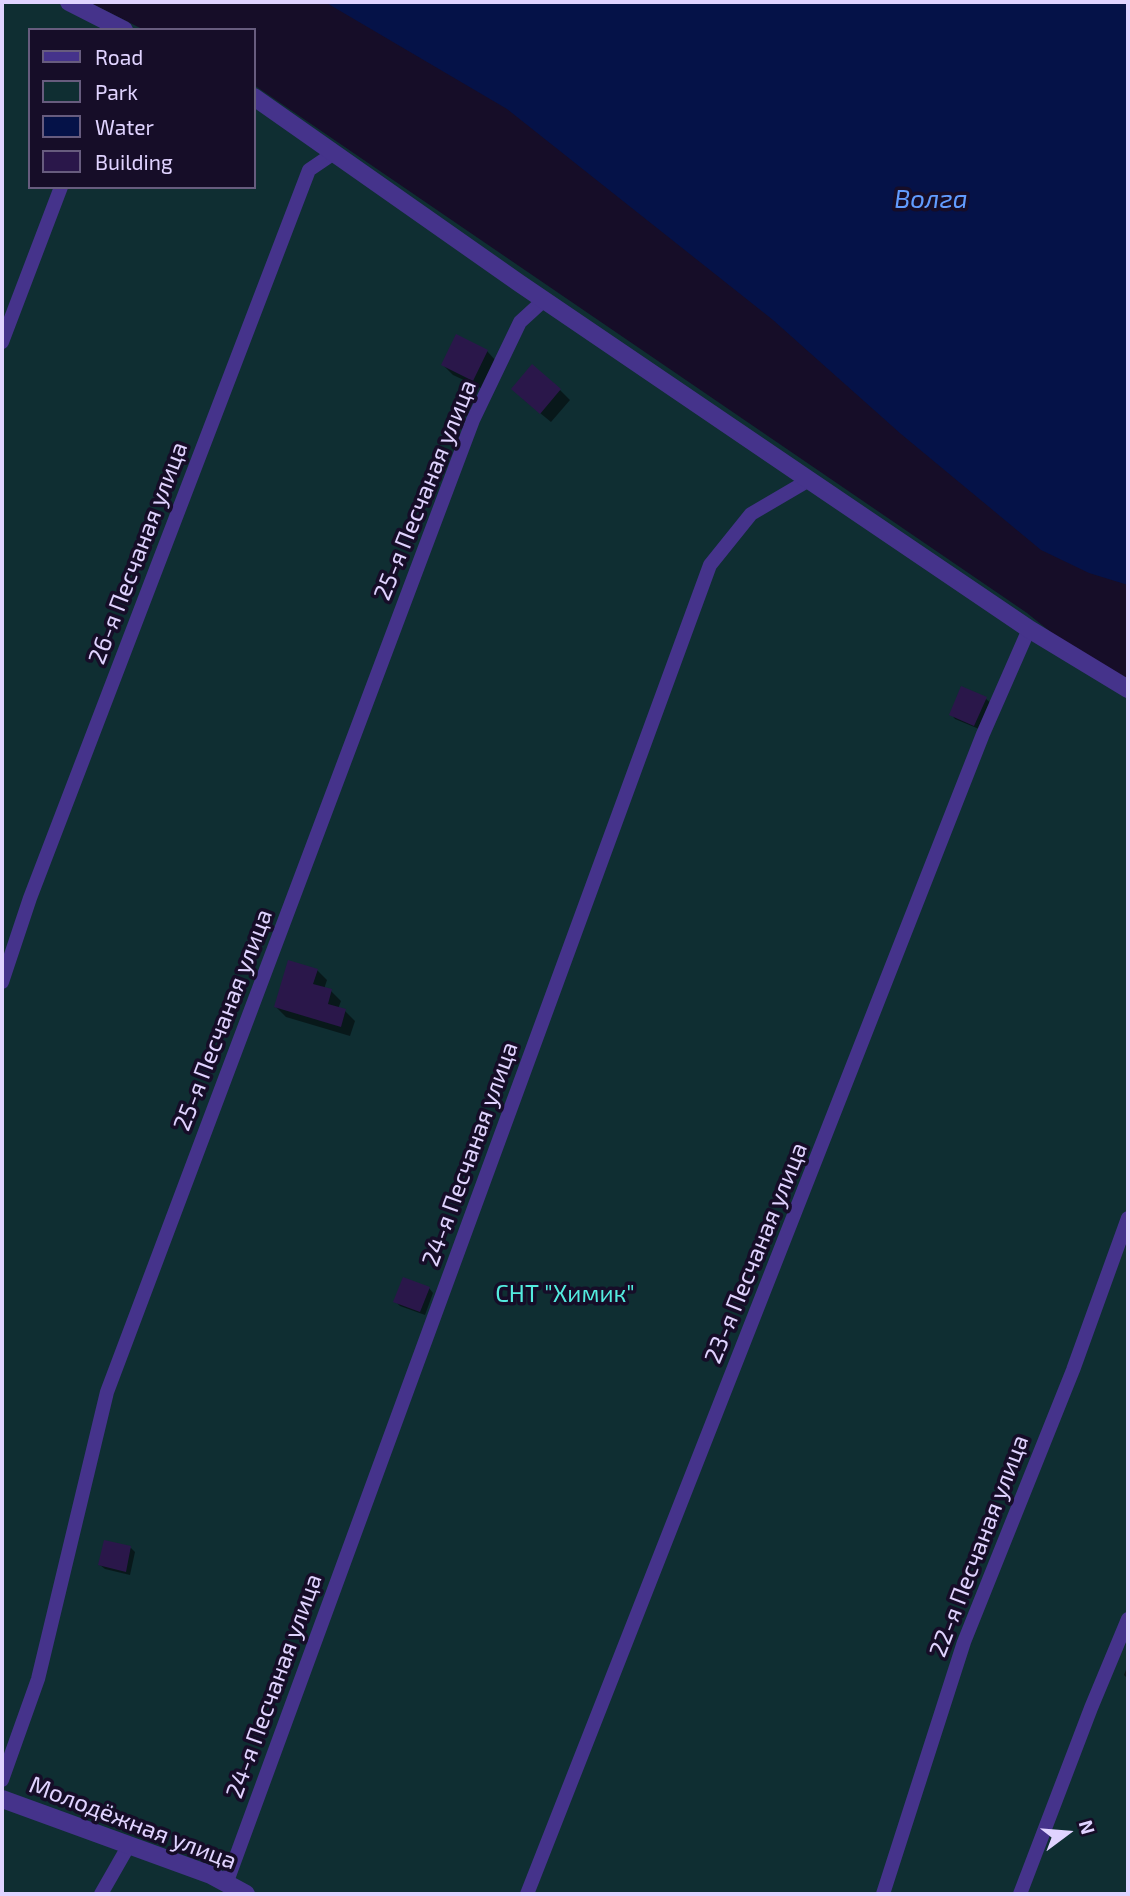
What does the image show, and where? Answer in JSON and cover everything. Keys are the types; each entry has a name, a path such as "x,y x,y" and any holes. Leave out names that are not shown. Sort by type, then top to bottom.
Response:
{"street":[{"path":"69,2 116,28"},
{"path":"256,98 544,300 809,480 1029,629 1128,689"},
{"name":"Молодёжная улица","path":"2,1798 211,1875 246,1894"}],"lane":[{"name":"26-я Песчаная улица","path":"2,982 30,898 309,170 334,153"},
{"path":"2,342 60,189"},
{"name":"25-я Песчаная улица","path":"2,1780 38,1679 107,1392 473,420 520,321 544,300"},
{"name":"24-я Песчаная улица","path":"226,1884 710,565 751,514 809,480"},
{"name":"23-я Песчаная улица","path":"527,1894 983,734 1029,629"},
{"name":"22-я Песчаная улица","path":"883,1894 964,1642 1073,1370 1128,1218"},
{"path":"1020,1894 1128,1619"},
{"path":"101,1894 129,1845"}],"green space":[{"name":"СНТ \"Химик\"","path":"2,2 89,2 140,28 28,28 28,189 256,189 256,86 1027,613 1128,694 1128,1894 2,1894"}],"water":[{"name":"Волга","path":"325,2 1128,2 1128,585 1089,573 1041,550 901,434 773,320 507,109"}],"building":[{"path":"456,334 488,350 473,381 441,365"},
{"path":"532,364 561,389 540,414 511,389"},
{"path":"961,686 987,697 974,726 949,715"},
{"path":"288,960 318,969 313,984 332,989 328,1004 346,1009 341,1027 274,1007"},
{"path":"403,1277 430,1287 420,1312 393,1302"},
{"path":"104,1540 131,1546 126,1572 98,1565"}]}
